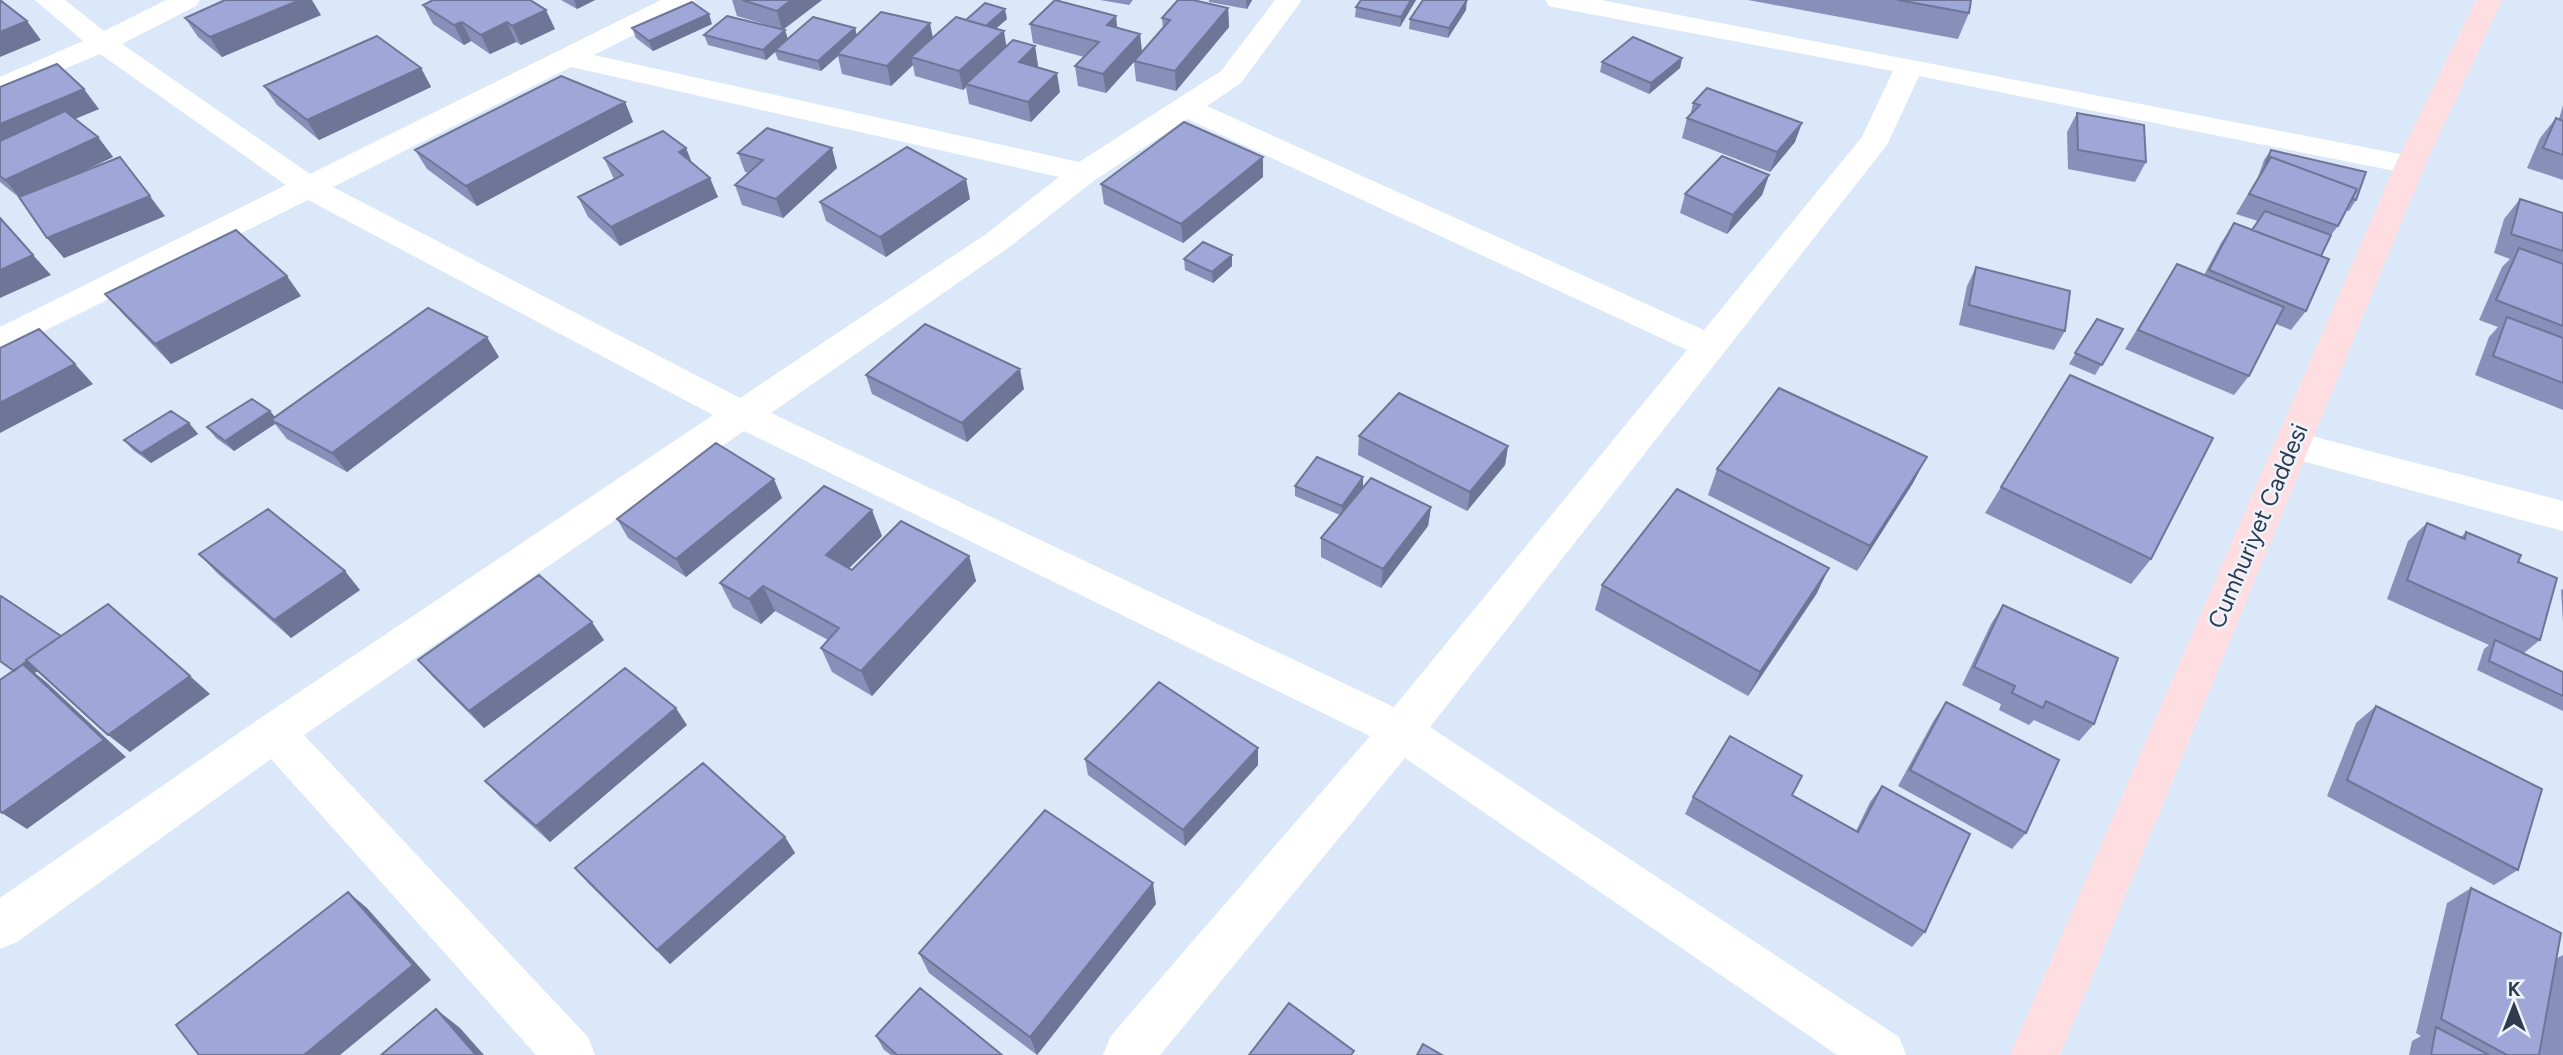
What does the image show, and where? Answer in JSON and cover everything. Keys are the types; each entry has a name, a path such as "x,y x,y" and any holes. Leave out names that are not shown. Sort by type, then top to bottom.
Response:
{"main road":[{"name":"Cumhuriyet Caddesi","path":"2035,1055 2410,165 2489,0"}],"street":[{"path":"48,0 102,43 310,188 741,414 1401,731 1881,1055"},
{"path":"0,87 102,43 187,0"},
{"path":"0,341 682,0"},
{"path":"0,926 274,732 997,241 1084,173 1231,77 1289,0"},
{"path":"1558,0 1910,65 2410,165"},
{"path":"565,57 1084,173"},
{"path":"1128,1055 1401,731 1876,139 1910,65"},
{"path":"1185,107 1710,347"},
{"path":"2292,444 2563,516"},
{"path":"274,732 570,1055"}],"building":[{"path":"0,0 27,21 0,32"},
{"path":"225,0 300,0 210,37 185,18"},
{"path":"433,0 530,0 546,10 512,26 507,22 481,35 462,22 454,25 423,5"},
{"path":"742,0 791,0 777,11"},
{"path":"1055,0 1116,16 1107,25 1140,34 1103,74 1075,66 1099,42 1030,24"},
{"path":"1178,0 1193,0 1228,8 1175,71 1134,61 1170,20 1162,18"},
{"path":"1361,0 1411,0 1401,17 1356,7"},
{"path":"1423,0 1467,0 1449,28 1410,19"},
{"path":"1898,0 1971,0 1969,13"},
{"path":"692,2 709,14 649,41 632,28"},
{"path":"985,3 1005,9 986,26 966,20"},
{"path":"881,12 930,23 887,66 837,54"},
{"path":"727,16 785,30 763,50 704,35"},
{"path":"813,17 855,28 818,61 775,50"},
{"path":"956,17 1004,31 959,71 911,57"},
{"path":"377,36 421,68 307,120 264,86"},
{"path":"1633,37 1682,58 1651,83 1602,62"},
{"path":"1013,40 1035,46 1019,62 1057,73 1028,102 966,84"},
{"path":"57,64 84,89 0,124 0,87"},
{"path":"561,76 625,102 466,186 415,150"},
{"path":"1707,88 1802,123 1777,152 1687,118 1700,105 1693,103"},
{"path":"65,111 98,137 5,180 0,176 0,141"},
{"path":"2077,113 2144,125 2146,162 2078,150"},
{"path":"2556,118 2563,121 2563,155 2543,148"},
{"path":"1184,122 1263,157 1181,224 1101,184"},
{"path":"767,128 832,148 776,199 735,185 763,160 738,153"},
{"path":"663,131 686,148 679,152 710,178 611,227 578,197 623,175 604,158"},
{"path":"907,147 966,179 880,237 820,202"},
{"path":"2271,150 2366,172 2356,200 2352,199 2357,189 2271,157 2265,166"},
{"path":"1722,156 1769,175 1733,215 1685,194"},
{"path":"120,157 150,196 47,238 19,197"},
{"path":"2271,157 2357,189 2338,226 2249,194"},
{"path":"2520,199 2563,213 2563,251 2511,234"},
{"path":"2265,211 2331,235 2321,256 2252,230"},
{"path":"0,218 33,255 0,270"},
{"path":"2234,223 2329,259 2306,311 2209,270"},
{"path":"236,230 287,276 155,344 105,294"},
{"path":"1203,242 1232,255 1212,272 1184,259"},
{"path":"2519,248 2563,264 2563,326 2496,300"},
{"path":"2177,264 2284,307 2249,376 2138,330"},
{"path":"1976,267 2070,291 2065,331 1969,305"},
{"path":"428,308 487,337 332,453 271,420"},
{"path":"2507,317 2563,338 2563,383 2493,356"},
{"path":"2097,319 2123,329 2102,365 2075,353"},
{"path":"925,324 1020,369 962,423 866,375"},
{"path":"39,329 75,364 0,403 0,348"},
{"path":"2070,375 2213,438 2151,559 2001,487"},
{"path":"1779,388 1927,457 1870,546 1717,469"},
{"path":"1399,393 1508,446 1470,492 1359,436"},
{"path":"252,399 270,411 225,441 207,427"},
{"path":"171,411 189,423 141,453 124,440"},
{"path":"716,443 774,479 676,559 617,519"},
{"path":"1317,457 1363,477 1342,506 1295,486"},
{"path":"1371,478 1431,507 1383,569 1321,538"},
{"path":"824,486 872,510 826,555 852,570 901,521 969,556 861,671 821,648 839,628 763,586 749,599 720,583"},
{"path":"1677,489 1829,568 1760,672 1602,585"},
{"path":"268,509 345,571 274,620 199,554"},
{"path":"2427,523 2465,539 2466,532 2521,555 2518,562 2557,578 2540,640 2407,580"},
{"path":"539,575 592,622 469,711 418,660"},
{"path":"1,596 61,636 14,671 0,661"},
{"path":"108,604 190,676 108,735 26,660"},
{"path":"2003,605 2118,658 2094,724 2046,701 2043,708 2012,693 2015,686 1974,667"},
{"path":"2495,640 2563,672 2563,696 2489,661"},
{"path":"23,664 104,740 2,813 0,680"},
{"path":"625,668 676,708 536,826 485,781"},
{"path":"1159,682 1258,748 1183,830 1085,759"},
{"path":"1946,702 2059,760 2026,833 1910,770"},
{"path":"2376,706 2542,789 2518,870 2347,780"},
{"path":"1730,736 1802,776 1792,795 1858,832 1882,786 1970,834 1925,932 1693,797"},
{"path":"703,763 785,837 657,950 575,868"},
{"path":"1045,810 1153,883 1030,1037 919,953"},
{"path":"2471,888 2561,933 2539,1055 2507,1055 2441,1019"},
{"path":"348,892 413,965 304,1055 199,1055 176,1025"},
{"path":"920,988 1002,1055 897,1055 876,1036"},
{"path":"1289,1003 1354,1051 1351,1055 1249,1055"},
{"path":"436,1009 476,1055 381,1055"},
{"path":"2436,1027 2489,1055 2431,1055"},
{"path":"1423,1044 1442,1055 1417,1055"}]}
